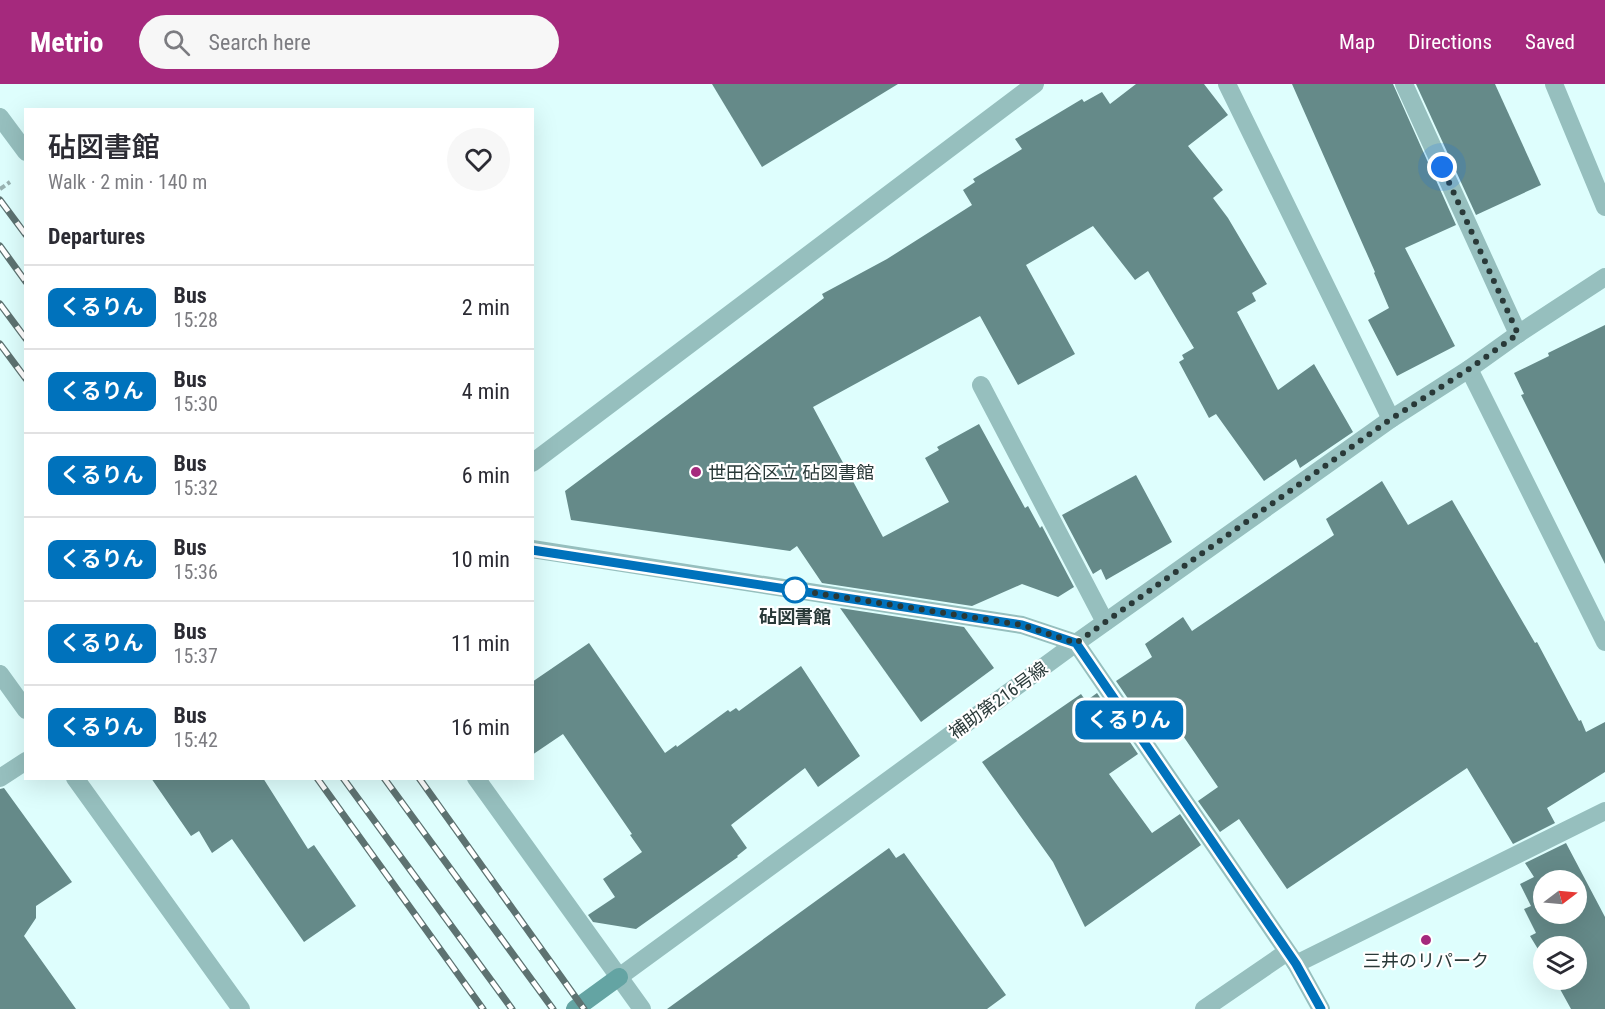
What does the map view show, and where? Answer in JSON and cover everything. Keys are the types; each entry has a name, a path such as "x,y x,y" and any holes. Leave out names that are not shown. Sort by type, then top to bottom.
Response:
{"street":[{"path":"534,461 1035,84"},
{"path":"1227,84 1391,419"},
{"path":"1404,84 1518,334"},
{"path":"1554,84 1605,207"},
{"path":"0,117 24,149"},
{"name":"補助第216号線","path":"575,1009 1076,643 1391,419 1605,277"},
{"path":"1469,369 1605,642"},
{"path":"981,385 1106,622"},
{"path":"534,549 1022,625 1076,643 1292,958 1321,1009"},
{"path":"0,674 24,707"},
{"path":"0,778 24,761"},
{"path":"76,780 241,1009"},
{"path":"477,780 642,1009"},
{"path":"1204,1009 1292,958 1605,811"}],"building":[{"path":"712,84 898,84 762,167"},
{"path":"1136,84 1204,84 1228,115 1188,146 1223,190 1213,198 1228,218 1267,284 1252,293 1256,301 1237,312 1278,390 1314,364 1353,432 1300,468 1296,459 1264,481 1216,414 1209,418 1179,362 1184,359 1182,355 1194,348 1148,271 1135,280 1093,226 1026,265 1075,354 1018,385 980,316 813,407 883,537 949,502 925,458 939,450 937,447 979,424 1025,508 1028,506 1040,528 1042,526 1074,587 1058,597 1022,584 972,606 822,583 797,546 790,551 571,520 565,491 824,298 822,294 887,259 972,205 963,190 975,182 973,179 1022,149 1015,139 1082,99 1084,102 1102,92 1110,104"},
{"path":"1292,84 1393,84 1456,225 1405,248 1455,346 1397,376 1368,320 1389,308"},
{"path":"1416,84 1495,84 1541,185 1476,215"},
{"path":"1605,325 1605,564 1521,395 1524,394 1514,373 1549,356 1548,353"},
{"path":"1136,475 1172,542 1106,580 1101,569 1093,574 1062,515"},
{"path":"1382,481 1408,525 1452,500 1535,643 1537,642 1586,732 1605,722 1605,772 1547,808 1555,823 1513,844 1467,768 1287,889 1239,819 1220,832 1198,801 1218,787 1177,727 1157,741 1116,681 1152,657 1145,644 1183,617 1192,631 1334,535 1326,519"},
{"path":"840,608 964,627 994,668 921,722"},
{"path":"589,643 665,753 676,745 677,747 728,710 730,712 736,708 739,711 801,666 860,756 818,787 805,768 731,825 747,848 738,857 636,929 593,922 588,915 615,897 603,879 642,852 563,734 534,754 534,681"},
{"path":"1097,693 1138,754 1109,774 1152,833 1180,814 1201,845 1085,927 1053,862 982,762 1081,694 1086,701"},
{"path":"152,780 264,780 308,849 314,845 356,906 304,942 232,839 212,853 199,831 191,836"},
{"path":"4,788 72,882 36,906 36,918 24,936 76,1009 0,1009 0,789"},
{"path":"1566,843 1580,870 1533,870 1533,875 1525,863"},
{"path":"889,848 896,858 904,853 1006,995 987,1009 667,1009"},
{"path":"1533,878 1533,924 1587,924 1587,883 1605,917 1605,1009 1571,1009 1561,990 1587,990 1587,936 1533,936 1533,941 1530,936 1536,933 1524,909 1531,906 1520,884"}],"railway":[{"path":"0,200 24,232"},
{"path":"0,246 24,279"},
{"path":"0,304 24,336"},
{"path":"0,344 24,376"},
{"path":"318,780 483,1009"},
{"path":"344,780 512,1009"},
{"path":"385,780 553,1009"},
{"path":"420,780 584,1009"}],"bus line":[{"name":"くるりん","path":"534,550 1022,625 1076,643 1296,964 1321,1009"}],"place":[{"name":"世田谷区立 砧図書館","path":"696,472"},
{"name":"砧図書館","path":"795,590"},
{"name":"三井のリパーク","path":"1426,940"}],"route":[{"path":"795,590 789,589 1022,625 1076,643 1391,419 1469,369 1518,334 1442,167"}]}
